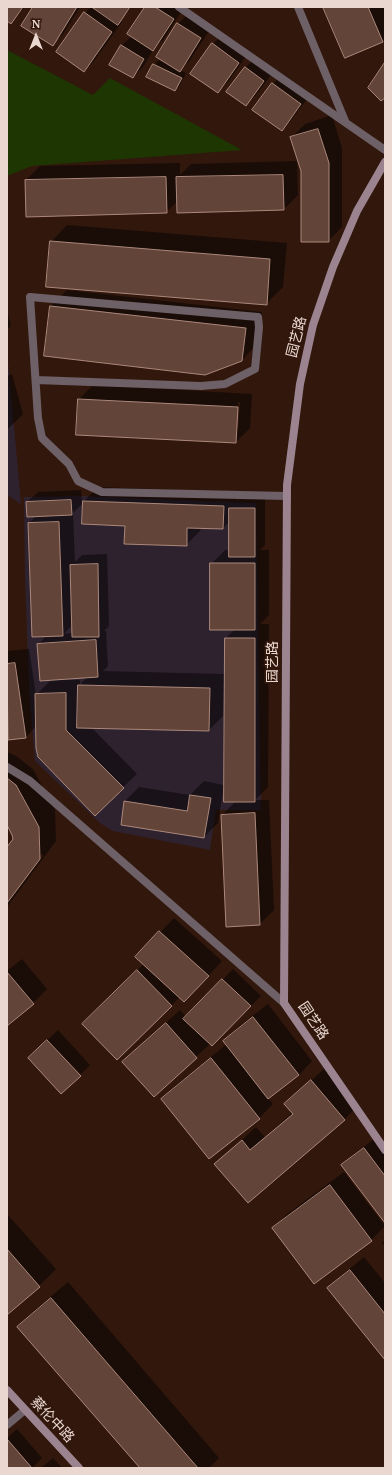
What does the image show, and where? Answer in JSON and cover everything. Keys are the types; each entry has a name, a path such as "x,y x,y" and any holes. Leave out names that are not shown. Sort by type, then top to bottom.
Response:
{"street":[{"path":"179,7 385,150"},
{"path":"298,7 345,122"},
{"name":"园艺路","path":"385,162 357,211 333,267 313,325 300,384 287,485 284,1003 385,1150"},
{"path":"36,380 201,386 225,384 255,369 259,327 258,317 30,297 38,418 42,438 69,464 78,481 102,492 287,496"},
{"path":"7,767 30,781 284,1003"},
{"name":"蔡伦中路","path":"7,1390 79,1468"},
{"path":"7,1425 25,1410"}],"shaded area":[{"path":"7,350 21,504 7,495"},
{"path":"82,496 256,503 261,810 216,810 210,850 113,831 100,823 35,761 29,689 24,497"}],"green space":[{"path":"7,50 93,95 110,78 242,150 32,166 7,176"}],"building":[{"path":"7,7 23,7 11,24 7,21"},
{"path":"33,7 77,7 53,46 21,26"},
{"path":"92,7 130,7 118,25"},
{"path":"145,7 155,7 174,19 153,51 127,34"},
{"path":"323,7 368,7 383,42 345,58"},
{"path":"84,12 112,32 84,72 56,52"},
{"path":"177,23 201,38 180,72 156,57"},
{"path":"212,43 239,63 218,93 190,74"},
{"path":"121,45 144,59 133,78 109,65"},
{"path":"385,62 385,98 381,101 368,88"},
{"path":"153,64 182,78 175,91 146,77"},
{"path":"245,67 264,81 246,106 226,92"},
{"path":"272,83 301,104 282,131 252,110"},
{"path":"318,129 329,163 329,242 301,242 301,171 290,137"},
{"path":"283,175 284,210 177,213 176,177"},
{"path":"166,177 167,213 26,217 25,180"},
{"path":"50,241 270,259 267,305 46,287"},
{"path":"50,306 246,328 242,361 205,375 44,356"},
{"path":"78,399 238,407 236,443 76,435"},
{"path":"71,500 72,515 27,517 26,502"},
{"path":"83,501 224,506 223,529 187,528 187,546 124,544 125,526 82,524"},
{"path":"229,508 255,508 255,557 229,557"},
{"path":"59,522 63,636 32,637 28,523"},
{"path":"210,563 255,563 255,630 210,630"},
{"path":"98,564 99,637 72,637 70,565"},
{"path":"225,638 255,638 255,802 224,802"},
{"path":"96,640 98,677 40,681 37,644"},
{"path":"15,663 26,738 8,740 7,664"},
{"path":"78,685 210,688 209,731 77,728"},
{"path":"66,693 66,730 124,788 95,816 38,757 36,748 35,694"},
{"path":"7,778 16,785 39,827 40,859 7,903 7,847 13,839 7,825"},
{"path":"190,795 211,798 204,838 121,825 124,801 187,811"},
{"path":"255,813 260,925 226,927 221,815"},
{"path":"159,931 209,976 184,1002 135,957"},
{"path":"137,970 172,1006 117,1060 82,1024"},
{"path":"7,972 34,1004 7,1026"},
{"path":"222,979 251,1006 212,1046 183,1019"},
{"path":"253,1017 299,1075 268,1099 223,1041"},
{"path":"166,1023 197,1058 154,1097 122,1062"},
{"path":"47,1040 81,1076 61,1094 28,1058"},
{"path":"211,1058 260,1119 209,1159 161,1099"},
{"path":"311,1080 345,1120 248,1203 214,1164 242,1140 250,1150 293,1114 284,1104"},
{"path":"364,1148 385,1176 385,1223 341,1165"},
{"path":"330,1185 372,1241 314,1284 272,1228"},
{"path":"7,1249 40,1287 7,1315"},
{"path":"350,1270 385,1314 385,1360 327,1288"},
{"path":"51,1298 198,1468 140,1468 17,1327"},
{"path":"7,1439 32,1468 7,1468"}]}
